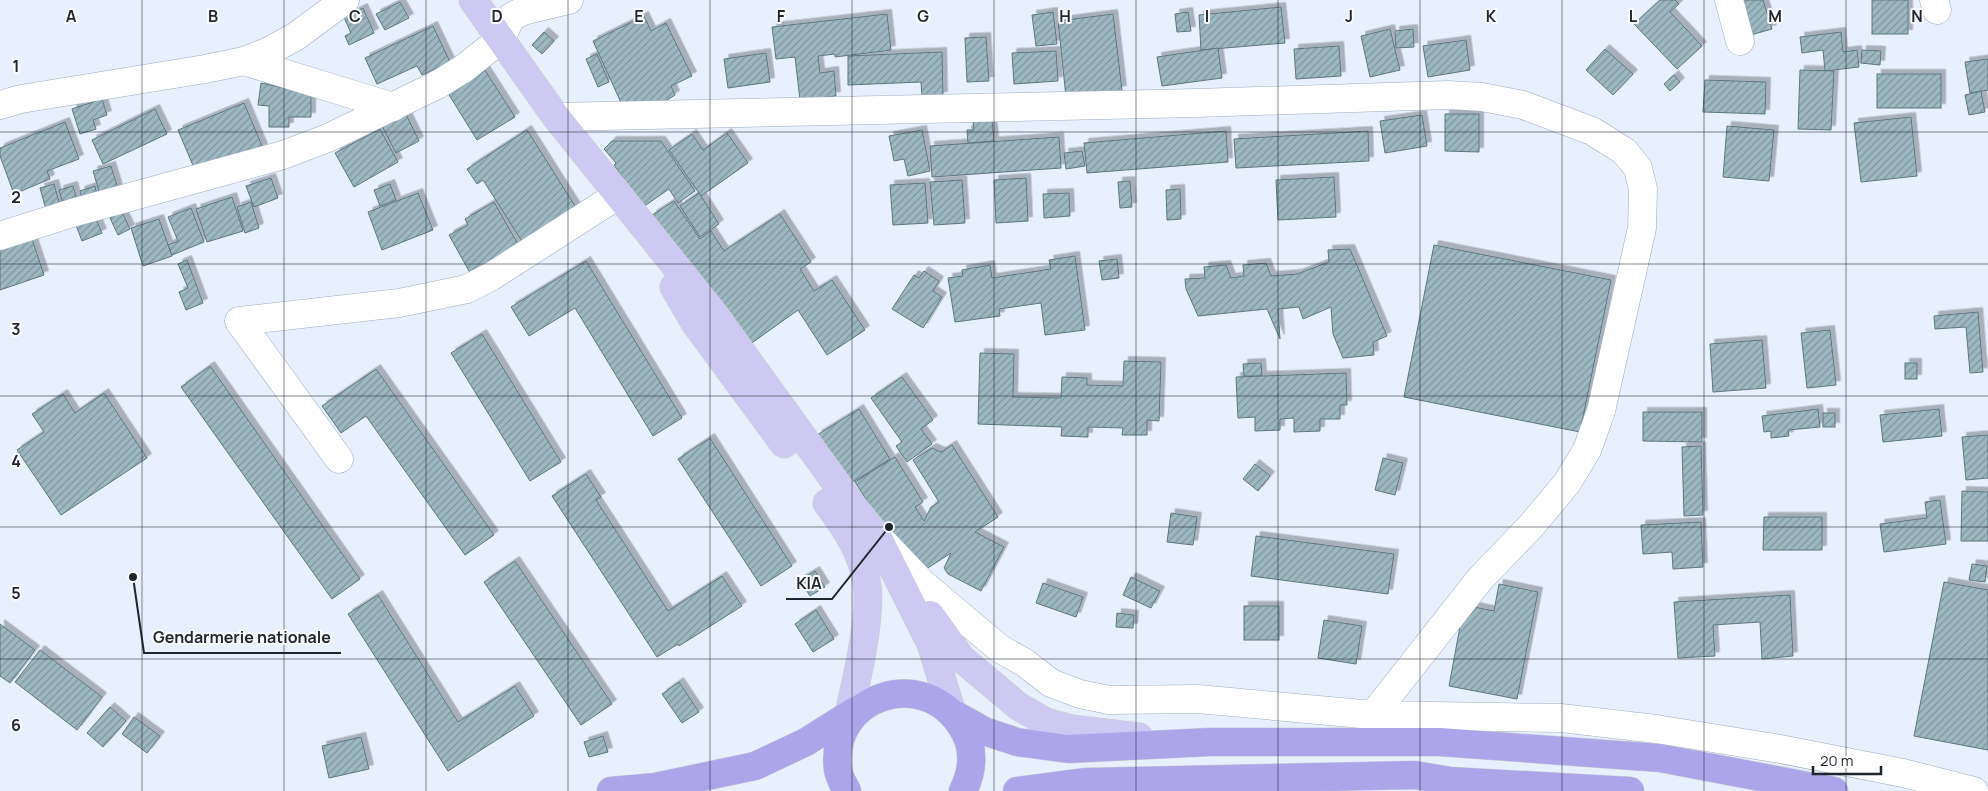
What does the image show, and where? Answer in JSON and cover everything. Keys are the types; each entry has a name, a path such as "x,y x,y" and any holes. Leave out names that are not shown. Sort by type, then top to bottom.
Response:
{"highway":[{"path":"611,791 655,787 755,766 806,742 852,716 881,696 904,692 916,693 938,701 952,713 984,731 1017,742 1068,749 1210,742 1440,742 1660,758 1834,791"},
{"path":"952,713 968,736 972,759 969,778 963,791"},
{"path":"847,791 838,771 838,748 852,716"},
{"path":"1017,791 1096,782 1415,775 1450,786 1630,791"}],"main road":[{"path":"473,0 556,117 714,314 855,509 877,536 961,658 1018,706 1046,722 1072,729 1110,734 1210,742"},
{"path":"624,202 695,323 850,533 861,560 868,586 866,621 852,716"},
{"path":"877,536 931,644 952,713"}],"street":[{"path":"0,105 21,98 205,69 244,60 267,52 295,37 345,0"},
{"path":"0,236 72,213 283,155 328,138 393,108 463,69 501,39 511,17 523,11 569,0"},
{"path":"1729,0 1740,41"},
{"path":"244,60 393,108"},
{"path":"556,117 1108,105 1448,95 1482,97 1523,105 1592,131 1624,151 1638,168 1641,182 1642,228 1601,411 1587,450 1567,483 1531,526 1480,579 1373,715"},
{"path":"339,459 240,320 398,304 467,289 624,202"},
{"path":"877,536 923,584 992,643 1051,683 1080,694 1109,700 1198,699 1373,715 1561,718 1656,729 1780,749 1903,773 1974,791"}],"building":[{"path":"1660,0 1675,0 1679,4 1670,12 1702,46 1677,69 1634,24"},
{"path":"1736,0 1763,0 1772,29 1747,36"},
{"path":"1872,0 1908,0 1908,34 1872,34"},
{"path":"400,2 409,18 385,30 376,14"},
{"path":"1281,7 1285,43 1201,50 1199,15"},
{"path":"363,8 374,33 349,45 345,36 351,33 344,17"},
{"path":"1053,12 1057,44 1036,46 1032,15"},
{"path":"1188,12 1191,31 1177,32 1175,14"},
{"path":"887,14 891,50 835,57 835,54 818,56 820,73 834,71 836,96 800,100 795,57 776,59 772,27"},
{"path":"1113,14 1122,90 1066,97 1058,21"},
{"path":"644,16 651,31 666,23 692,76 671,86 675,95 656,107 623,107 593,41"},
{"path":"433,26 450,62 422,75 417,66 377,84 365,58"},
{"path":"1390,29 1400,70 1370,77 1361,36"},
{"path":"1413,29 1414,47 1396,48 1395,31"},
{"path":"544,32 554,41 542,54 532,45"},
{"path":"1841,32 1843,52 1857,50 1859,67 1825,71 1823,50 1802,53 1800,37"},
{"path":"986,37 989,81 967,82 965,38"},
{"path":"1466,40 1470,70 1428,77 1423,46"},
{"path":"1339,46 1341,76 1296,79 1294,49"},
{"path":"1218,48 1222,78 1162,86 1157,57"},
{"path":"1605,49 1633,74 1613,95 1586,70"},
{"path":"1862,50 1881,51 1880,65 1861,63"},
{"path":"1056,51 1058,81 1014,84 1012,53"},
{"path":"942,52 943,96 922,97 921,82 848,85 848,56"},
{"path":"766,53 770,82 728,88 724,59"},
{"path":"597,54 609,82 598,87 586,59"},
{"path":"1988,59 1988,90 1970,93 1965,62"},
{"path":"483,67 515,117 477,140 446,90"},
{"path":"1800,70 1834,71 1831,130 1798,129"},
{"path":"1877,74 1941,74 1941,108 1877,108"},
{"path":"1674,75 1680,82 1670,91 1664,84"},
{"path":"1705,80 1766,82 1765,114 1703,112"},
{"path":"261,83 311,94 311,117 289,117 289,127 269,127 269,106 258,105"},
{"path":"1981,91 1985,112 1969,115 1965,95"},
{"path":"102,99 107,115 93,120 96,129 80,134 72,109"},
{"path":"244,103 263,148 197,175 178,130"},
{"path":"155,109 167,134 103,164 92,140"},
{"path":"404,110 419,141 396,153 380,122"},
{"path":"1445,114 1479,114 1479,152 1445,151"},
{"path":"1422,115 1427,146 1385,153 1380,121"},
{"path":"1911,117 1917,176 1861,182 1854,123"},
{"path":"992,120 994,141 968,143 967,130 974,130 973,121"},
{"path":"65,122 79,159 47,171 50,179 14,194 0,156 0,148"},
{"path":"1727,126 1774,130 1769,181 1723,177"},
{"path":"380,129 398,162 354,187 335,153"},
{"path":"527,130 577,209 523,243 483,180 477,184 467,169"},
{"path":"922,130 930,171 908,176 904,159 894,161 889,136"},
{"path":"1226,131 1228,162 1087,173 1084,143"},
{"path":"1368,131 1369,161 1236,168 1234,139"},
{"path":"727,133 748,163 701,196 669,150 692,134 703,150"},
{"path":"1059,137 1061,168 932,177 930,146"},
{"path":"612,141 661,141 695,191 678,203 669,189 643,207 614,165 616,163 604,149"},
{"path":"1082,151 1085,166 1066,169 1064,153"},
{"path":"111,166 119,192 101,198 93,171"},
{"path":"1334,177 1336,217 1278,220 1276,180"},
{"path":"271,178 278,198 254,207 246,186"},
{"path":"1026,178 1028,221 996,223 994,180"},
{"path":"962,180 965,223 934,225 930,182"},
{"path":"1130,181 1132,207 1120,208 1118,182"},
{"path":"925,183 928,223 893,225 890,185"},
{"path":"54,184 61,209 47,213 40,188"},
{"path":"390,184 396,200 380,206 374,190"},
{"path":"73,186 78,203 64,207 59,190"},
{"path":"95,186 98,199 83,203 80,191"},
{"path":"1180,189 1181,219 1167,220 1166,190"},
{"path":"418,193 433,230 382,250 368,212"},
{"path":"699,193 719,224 700,237 680,206"},
{"path":"1069,193 1070,216 1044,218 1043,194"},
{"path":"232,197 243,231 207,242 196,209"},
{"path":"674,201 700,239 711,231 724,251 780,214 811,262 800,269 814,291 832,280 865,330 827,355 798,310 742,350 652,215"},
{"path":"251,202 259,228 245,233 237,207"},
{"path":"494,202 523,253 474,280 449,235 468,225 465,219"},
{"path":"191,208 204,242 172,255 168,245 178,241 168,217"},
{"path":"122,212 130,229 118,235 110,218"},
{"path":"95,217 102,233 82,241 76,225"},
{"path":"159,219 172,256 143,266 131,228"},
{"path":"31,236 44,275 0,290 0,247"},
{"path":"1434,245 1611,280 1580,432 1404,397"},
{"path":"1350,249 1387,336 1373,342 1374,355 1343,358 1333,334 1331,307 1303,319 1299,307 1278,309 1280,339 1267,309 1198,316 1186,289 1185,279 1205,278 1204,267 1226,265 1231,278 1244,276 1243,265 1266,263 1271,276 1297,274 1329,262 1328,250"},
{"path":"1075,256 1085,330 1045,335 1041,303 999,309 1000,316 955,322 948,278 963,276 962,270 990,265 992,278 1051,269 1049,260"},
{"path":"1117,259 1119,278 1102,280 1099,261"},
{"path":"187,260 203,303 186,310 179,292 188,288 178,264"},
{"path":"586,261 682,418 653,436 575,308 529,336 511,307"},
{"path":"924,271 939,281 933,291 942,297 923,328 892,309 914,275 919,278"},
{"path":"1978,312 1983,372 1970,373 1966,327 1935,329 1934,316"},
{"path":"1830,330 1836,385 1807,388 1801,333"},
{"path":"482,334 561,462 530,481 451,353"},
{"path":"1762,340 1766,388 1713,392 1710,344"},
{"path":"980,353 1014,354 1013,397 1061,398 1062,377 1087,378 1087,385 1123,386 1124,361 1161,362 1159,421 1147,420 1147,435 1122,435 1123,428 1088,427 1088,437 1061,436 1062,427 978,424"},
{"path":"1261,363 1262,376 1244,376 1243,364"},
{"path":"1905,363 1917,363 1917,379 1905,379"},
{"path":"210,366 360,579 332,599 181,387"},
{"path":"376,369 494,535 465,555 366,416 341,433 322,406"},
{"path":"1346,373 1347,405 1340,405 1340,419 1320,419 1320,431 1294,432 1294,418 1280,419 1280,430 1255,431 1255,417 1238,418 1236,377"},
{"path":"902,377 933,420 921,429 932,444 907,462 896,446 902,442 871,398"},
{"path":"104,393 147,458 61,515 17,450 44,432 32,414 63,394 75,413"},
{"path":"859,409 890,459 848,485 817,435"},
{"path":"1818,409 1820,427 1788,430 1789,436 1771,438 1771,431 1764,432 1762,416"},
{"path":"1939,409 1942,436 1883,442 1880,415"},
{"path":"1643,412 1702,412 1702,442 1643,441"},
{"path":"1823,413 1835,413 1835,427 1823,427"},
{"path":"1988,435 1988,478 1966,480 1962,437"},
{"path":"710,438 792,566 761,586 678,459"},
{"path":"952,445 998,517 975,532 1004,547 981,591 948,574 944,568 951,553 920,573 891,539 855,482 895,457 923,502 915,507 924,521 931,507 939,502 913,460 932,448 941,452"},
{"path":"1701,446 1703,515 1684,516 1682,447"},
{"path":"1383,458 1403,463 1395,495 1375,490"},
{"path":"1255,464 1270,476 1258,491 1243,479"},
{"path":"586,474 601,497 596,500 668,611 722,576 742,606 679,646 678,644 657,657 552,496"},
{"path":"1962,491 1988,492 1988,541 1961,541"},
{"path":"1940,500 1946,544 1884,552 1880,524 1927,518 1925,502"},
{"path":"1171,513 1197,517 1193,545 1167,542"},
{"path":"1764,517 1822,517 1822,550 1763,550"},
{"path":"1701,522 1703,567 1673,569 1672,552 1643,554 1641,525"},
{"path":"1256,536 1394,554 1388,594 1251,576"},
{"path":"515,561 612,704 581,725 484,582"},
{"path":"1972,564 1987,566 1985,582 1969,580"},
{"path":"815,571 825,587 810,596 800,580"},
{"path":"1131,577 1160,591 1151,608 1123,595"},
{"path":"1944,582 1988,590 1988,750 1914,736"},
{"path":"1043,583 1083,597 1076,617 1036,603"},
{"path":"1499,584 1538,592 1517,699 1449,686 1464,605 1494,611"},
{"path":"378,595 458,722 515,686 534,716 448,771 348,614"},
{"path":"1790,595 1793,656 1762,659 1760,622 1713,625 1715,656 1678,658 1674,602"},
{"path":"1244,606 1279,606 1279,640 1244,640"},
{"path":"816,610 834,639 813,652 795,624"},
{"path":"1117,613 1134,615 1133,628 1116,627"},
{"path":"1324,620 1362,626 1356,664 1318,658"},
{"path":"0,624 35,650 10,683 0,676"},
{"path":"40,650 102,697 77,730 15,682"},
{"path":"679,682 699,712 682,723 662,694"},
{"path":"110,707 126,721 103,747 87,733"},
{"path":"134,717 160,736 147,753 122,734"},
{"path":"603,736 608,752 589,757 584,742"},
{"path":"361,737 369,769 329,778 322,746"}],"place":[{"name":"KIA","path":"889,527"},
{"name":"Gendarmerie nationale","path":"133,577"}]}
